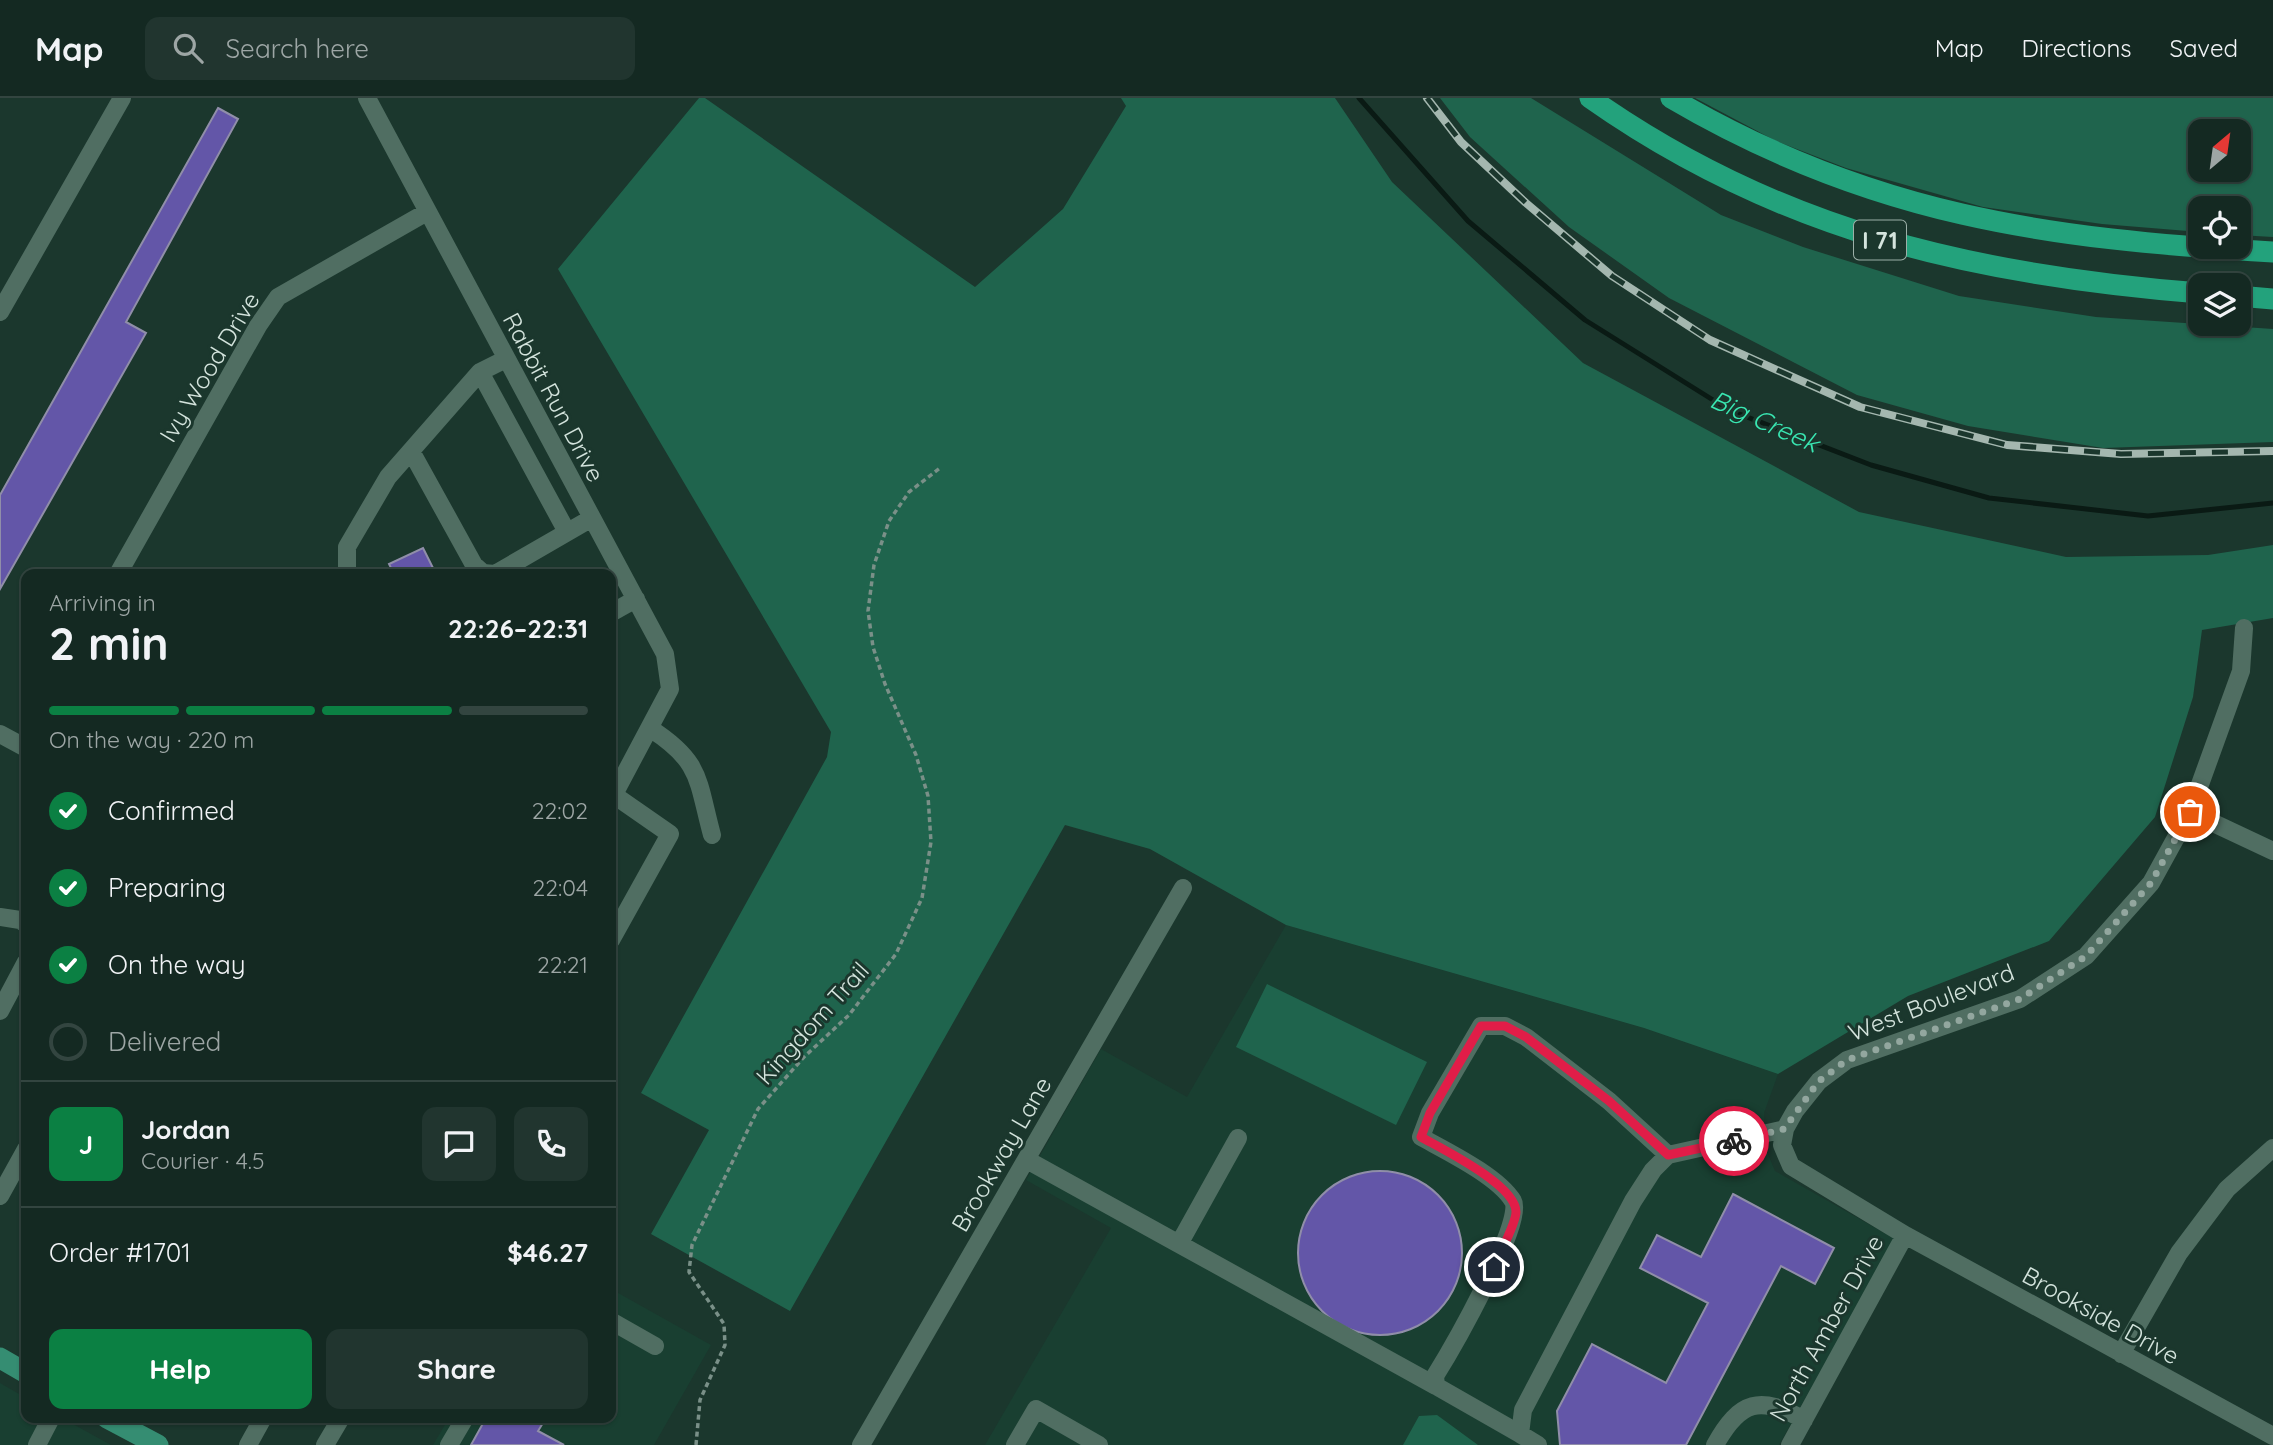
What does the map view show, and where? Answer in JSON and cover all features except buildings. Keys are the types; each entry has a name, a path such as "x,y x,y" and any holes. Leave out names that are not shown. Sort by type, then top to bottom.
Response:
{"highway":[{"name":"I 71","path":"1590,98 1683,156 1784,204 1864,235 1980,266 2038,276 2188,292"},
{"path":"1671,98 1791,160 1858,186 1937,210 2068,236 2273,253"},
{"path":"2251,297 2273,299"}],"main road":[{"path":"0,1358 21,1370"},
{"path":"116,1423 158,1445"}],"street":[{"path":"0,312 122,98"},
{"name":"Rabbit Run Drive","path":"367,98 665,654 670,689 653,726 616,789"},
{"name":"Ivy Wood Drive","path":"121,569 258,326 278,297 427,212"},
{"path":"347,569 347,547 383,485 480,372 506,359"},
{"path":"480,372 566,532"},
{"path":"411,451 474,565 479,569"},
{"path":"503,569 592,518"},
{"path":"616,610 636,599"},
{"name":"West Boulevard","path":"1784,1129 1819,1081 1847,1060 2020,999 2086,956 2151,883 2190,812 2241,671 2244,628"},
{"path":"653,726 693,764 712,835"},
{"path":"0,734 21,742"},
{"path":"616,799 670,834 616,931"},
{"path":"2190,812 2273,851"},
{"name":"Brookway Lane","path":"861,1445 1184,888"},
{"path":"0,917 21,920"},
{"path":"0,1011 21,971"},
{"path":"1436,1386 1435,1376 1494,1267 1517,1213 1513,1201 1478,1169 1421,1137 1430,1113 1481,1026 1505,1026 1526,1037 1609,1101 1668,1155"},
{"path":"1520,1433 1523,1410 1633,1201 1653,1170 1668,1155 1784,1129 1783,1145 1791,1166 1905,1235"},
{"path":"1179,1244 1238,1138"},
{"path":"2121,1354 2179,1253 2227,1189 2273,1148"},
{"path":"0,1196 21,1158"},
{"path":"1027,1160 1538,1445"},
{"name":"Brookside Drive","path":"1905,1235 2273,1436"},
{"name":"North Amber Drive","path":"1790,1445 1905,1235"},
{"path":"616,1324 655,1346"},
{"path":"1716,1445 1732,1419 1746,1406 1779,1406 1804,1420"},
{"path":"1016,1445 1036,1409 1100,1445"},
{"path":"37,1445 48,1423"},
{"path":"248,1445 260,1423"},
{"path":"325,1445 338,1423"},
{"path":"449,1445 462,1423"}],"path":[{"name":"Kingdom Trail","path":"696,1445 700,1400 725,1345 724,1324 688,1272 692,1245 758,1109 804,1057 849,1015 896,954 922,898 931,842 928,796 916,755 885,684 867,611 874,565 888,521 909,492 940,468"}],"shaded area":[{"path":"699,98 705,98 975,287 1063,209 1126,106 1121,98 1335,98 1392,182 1583,363 1859,512 2066,557 2208,555 2273,545 2273,618 2202,630 2193,697 2155,817 2049,941 1908,996 1778,1074 1644,1028 1286,925 1150,849 1065,825 790,1311 651,1234 709,1130 641,1093 827,757 831,732 558,269"},
{"path":"1440,98 1531,98 1721,215 1803,247 1959,296 2096,317 2188,323 2188,336 2251,336 2251,328 2273,329 2273,442 2103,448 1968,426 1857,395 1669,298 1569,227 1470,137"},
{"path":"1695,98 2273,98 2273,237 2251,236 2251,196 2188,196 2188,231 2102,224 1983,207 1846,168 1776,141"},
{"path":"1286,925 1644,1028 1778,1074 1764,1113 1764,1145 1775,1171 1895,1239 1779,1445 985,1445 1111,1228 1026,1180 1101,1049 1187,1097"},
{"path":"1267,984 1427,1062 1396,1125 1236,1047"},
{"path":"616,1292 711,1345 654,1445 433,1445 446,1423 616,1423"},
{"path":"0,1383 21,1395 21,1423 71,1423 111,1445 0,1445"},
{"path":"1437,1415 1478,1445 1403,1445 1419,1416"}],"waterway":[{"name":"Big Creek","path":"1359,98 1468,221 1585,320 1729,410 1871,465 1989,498 2148,516 2273,503"}],"railway":[{"path":"1427,98 1461,142 1526,203 1612,276 1710,340 1860,407 2007,445 2121,454 2273,451"}],"way so far":[{"path":"1734,1141 1784,1129 1819,1081 1847,1060 2020,999 2086,956 2151,883 2190,812"}],"route":[{"path":"1494,1267 1517,1213 1513,1201 1478,1169 1421,1137 1430,1113 1481,1026 1505,1026 1526,1037 1609,1101 1668,1155 1734,1141"}]}
